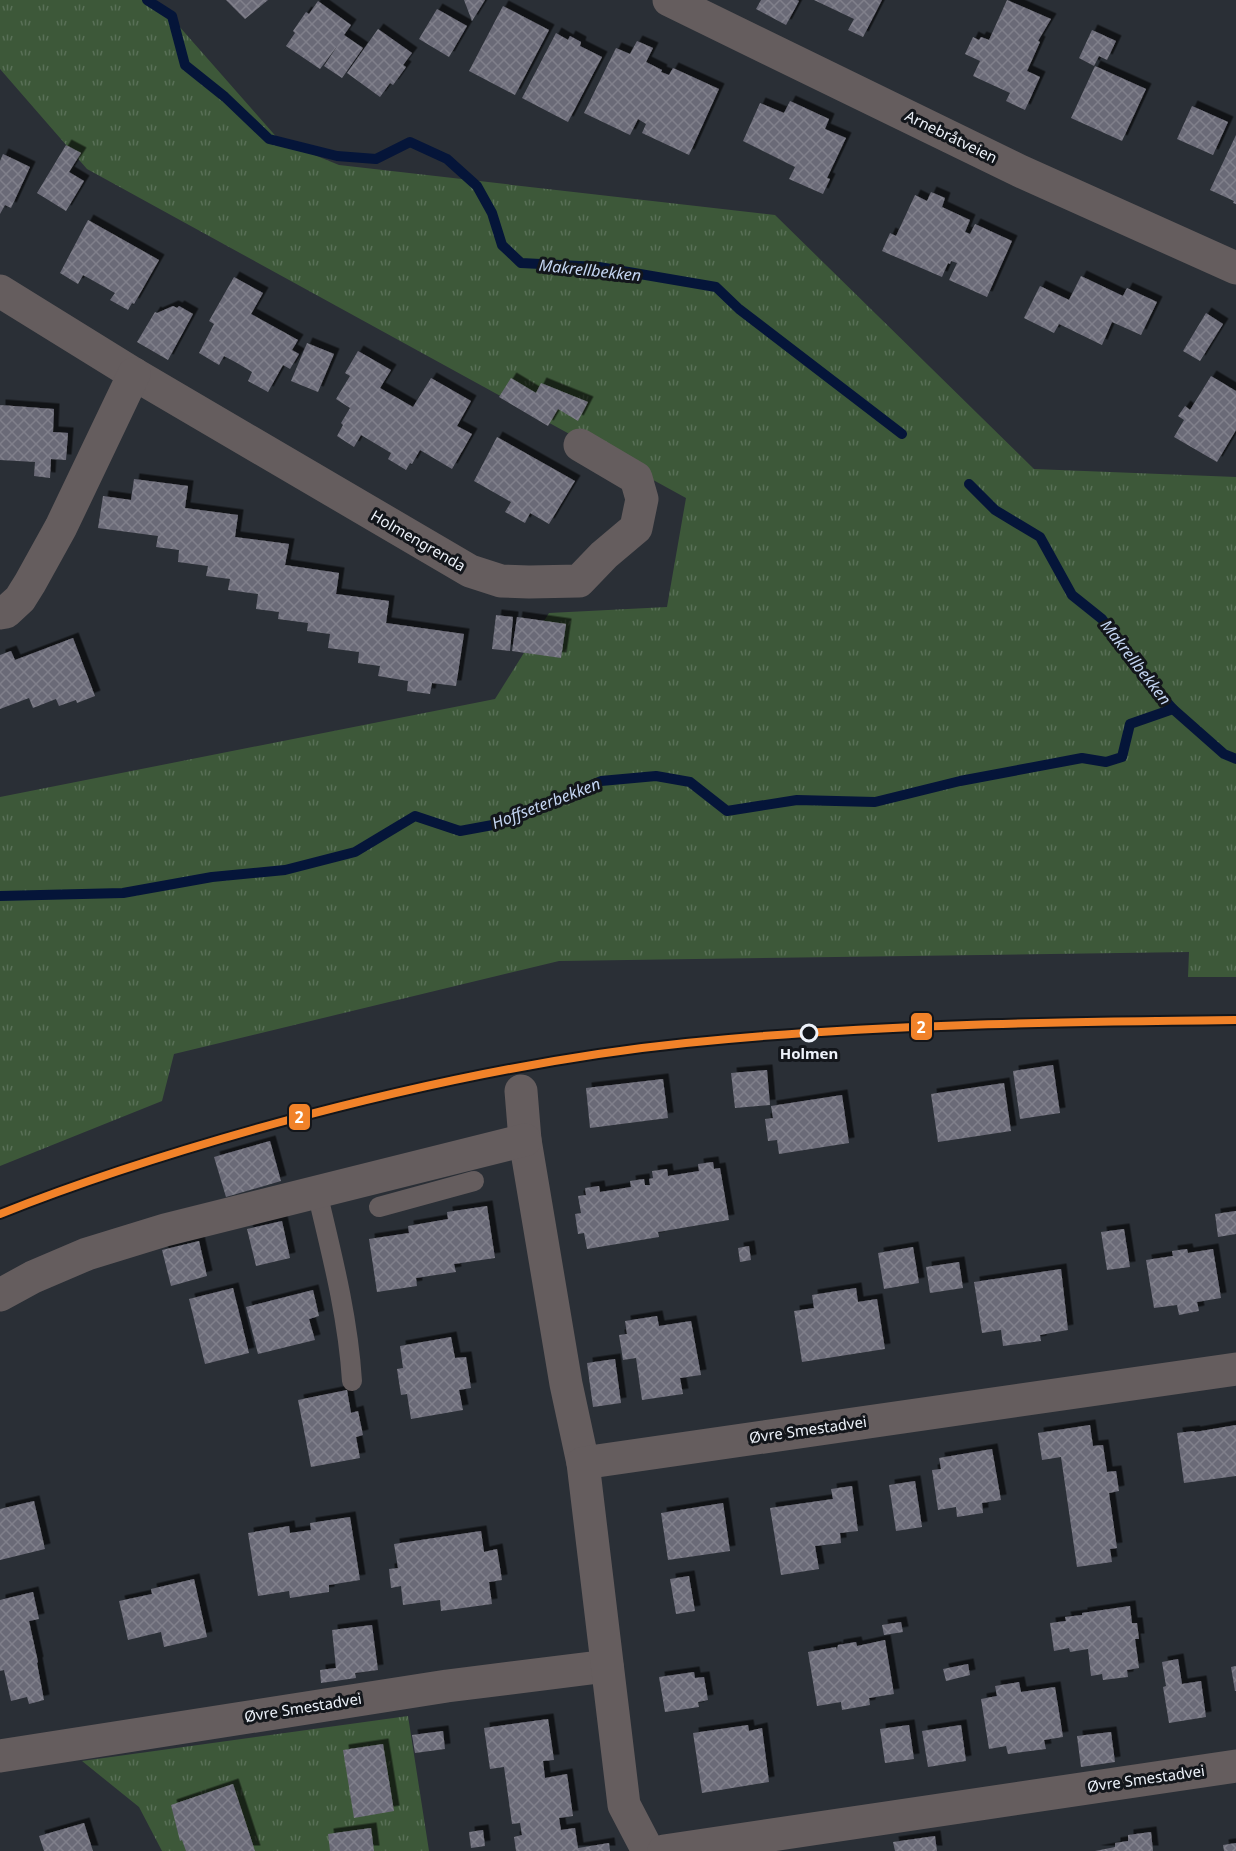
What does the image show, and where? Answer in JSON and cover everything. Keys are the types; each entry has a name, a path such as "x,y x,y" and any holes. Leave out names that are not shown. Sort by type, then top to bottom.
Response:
{"street":[{"name":"Arnebråtveien","path":"669,0 1020,171 1236,268"},
{"name":"Holmengrenda","path":"0,291 134,374 470,571 501,581 579,581 604,555 636,528 642,499 636,478 580,445"},
{"path":"0,613 6,612 20,599 30,583 61,527 134,374"},
{"path":"521,1091 525,1140 566,1384 583,1463 624,1805 648,1851"},
{"path":"0,1295 33,1277 87,1254 165,1230 317,1192 427,1179 525,1140"},
{"name":"Øvre Smestadvei","path":"583,1463 1236,1369"},
{"name":"Øvre Smestadvei","path":"0,1756 447,1686 607,1666"},
{"name":"Øvre Smestadvei","path":"664,1851 1236,1766"}],"lane":[{"path":"379,1207 427,1179 474,1181"},
{"path":"317,1192 350,1344 352,1381"}],"green space":[{"path":"0,0 156,0 280,141 339,165 775,215 1034,469 1236,477 1236,977 1188,977 1189,952 559,961 174,1054 162,1101 0,1166 0,797 495,699 549,613 667,607 686,498 87,169 0,69"},
{"path":"408,1716 429,1851 162,1851 139,1807 82,1761"}],"building":[{"path":"226,0 268,0 245,19"},
{"path":"464,0 485,0 472,21"},
{"path":"761,0 799,1 786,25 756,9"},
{"path":"814,0 882,0 863,37 848,30 854,19"},
{"path":"1007,0 1051,19 1038,41 1040,42 1027,71 1040,77 1025,110 1006,101 1010,93 973,76 980,61 965,54 973,37 979,40 981,37 989,40"},
{"path":"318,1 351,25 344,35 363,48 342,78 324,66 338,45 320,69 286,46 306,12 309,14"},
{"path":"503,6 549,30 515,95 469,71"},
{"path":"437,9 467,26 449,57 419,39"},
{"path":"378,29 412,53 403,65 406,67 393,85 390,83 380,97 347,73"},
{"path":"1092,30 1116,41 1107,60 1099,56 1094,66 1079,58"},
{"path":"556,33 568,40 570,36 581,42 580,46 602,57 568,122 522,98"},
{"path":"637,41 653,48 646,62 662,70 661,72 669,75 673,68 719,89 689,155 642,133 646,124 638,119 630,135 584,113 616,48 630,54"},
{"path":"1095,66 1146,89 1122,141 1071,118"},
{"path":"790,101 829,119 825,129 846,138 827,178 830,179 823,194 789,179 795,167 743,141 760,103 784,113"},
{"path":"1192,106 1228,122 1213,155 1177,139"},
{"path":"1236,135 1236,204 1210,190"},
{"path":"66,145 81,153 69,172 84,181 66,211 37,193"},
{"path":"3,154 30,167 11,208 5,205 0,214 0,161"},
{"path":"931,192 945,198 942,207 970,220 965,232 970,234 975,224 1012,241 987,297 949,280 957,263 951,261 950,264 948,263 942,277 882,251 890,233 896,236 915,195 927,201"},
{"path":"88,220 159,260 134,304 132,303 128,310 110,300 115,293 83,275 78,284 60,273"},
{"path":"1081,276 1123,296 1127,288 1157,302 1141,335 1112,322 1102,345 1059,324 1054,333 1024,318 1040,286 1069,300"},
{"path":"234,277 263,293 251,314 298,340 292,350 299,354 290,369 283,365 268,392 248,381 252,372 237,363 224,356 219,365 199,353 214,324 209,321"},
{"path":"173,306 177,308 179,306 193,314 168,360 137,342 155,312"},
{"path":"1206,313 1223,324 1200,361 1183,351"},
{"path":"307,343 334,354 318,392 291,381"},
{"path":"358,351 391,370 380,388 413,407 431,378 471,401 457,426 472,434 452,469 420,450 406,470 388,459 391,453 361,435 354,447 337,436 343,425 341,423 350,408 336,399 350,376 345,373"},
{"path":"1211,376 1236,391 1236,430 1217,462 1174,437 1184,420 1178,416 1185,406 1190,410"},
{"path":"511,378 536,393 541,383 588,402 578,421 558,409 548,426 499,397"},
{"path":"0,405 54,409 53,432 68,433 66,460 51,459 50,478 34,476 35,462 0,460"},
{"path":"497,437 575,481 549,524 530,513 525,523 505,512 511,502 474,481"},
{"path":"134,479 188,486 185,508 238,515 235,537 289,544 285,565 339,573 336,594 389,601 386,623 464,634 456,686 432,683 430,694 407,691 408,681 378,676 380,666 358,663 359,652 328,648 330,634 307,631 308,623 278,619 279,612 256,609 258,594 228,590 230,579 206,576 208,566 178,562 179,550 156,547 158,536 98,528 103,496 131,500"},
{"path":"496,615 513,617 510,651 492,649"},
{"path":"517,617 566,624 561,658 512,651"},
{"path":"73,638 95,696 77,703 76,700 59,706 56,699 33,708 29,698 0,709 0,655 11,651 15,660"},
{"path":"1053,1065 1060,1113 1020,1119 1013,1071"},
{"path":"767,1070 770,1105 735,1108 731,1073"},
{"path":"663,1079 668,1118 590,1128 586,1088"},
{"path":"1004,1083 1011,1131 938,1142 931,1094"},
{"path":"842,1095 849,1143 779,1154 777,1140 768,1141 765,1119 773,1118 771,1106"},
{"path":"270,1141 281,1181 226,1197 214,1157"},
{"path":"713,1162 714,1169 720,1168 729,1220 658,1232 659,1237 587,1249 584,1233 578,1234 575,1214 581,1213 578,1196 586,1195 585,1188 599,1186 600,1192 631,1187 630,1181 644,1179 645,1185 650,1185 649,1179 653,1178 652,1171 667,1169 668,1176 699,1171 698,1164"},
{"path":"487,1206 495,1258 454,1264 456,1272 416,1278 417,1286 377,1292 369,1239 409,1233 408,1226 448,1219 447,1212"},
{"path":"1236,1211 1236,1234 1218,1237 1215,1214"},
{"path":"282,1221 290,1258 256,1266 247,1229"},
{"path":"1124,1229 1130,1267 1107,1270 1101,1232"},
{"path":"199,1241 207,1276 171,1286 162,1250"},
{"path":"749,1246 751,1260 740,1262 738,1248"},
{"path":"913,1247 919,1283 884,1289 878,1253"},
{"path":"1187,1249 1188,1253 1213,1249 1221,1298 1197,1302 1199,1311 1179,1315 1177,1305 1154,1308 1146,1260 1173,1256 1172,1251"},
{"path":"959,1262 963,1288 930,1293 926,1267"},
{"path":"1061,1269 1068,1330 1040,1335 1041,1341 1003,1346 1001,1330 982,1333 974,1282"},
{"path":"233,1288 249,1353 205,1364 189,1299"},
{"path":"856,1288 858,1302 877,1299 885,1349 802,1362 794,1311 814,1308 812,1295"},
{"path":"313,1290 319,1316 309,1319 315,1340 258,1354 246,1307"},
{"path":"657,1316 659,1326 691,1321 701,1375 680,1378 683,1394 642,1400 636,1358 623,1360 619,1335 627,1334 625,1321"},
{"path":"451,1337 455,1358 466,1357 471,1388 459,1390 463,1410 411,1419 407,1394 401,1395 397,1369 403,1368 400,1346"},
{"path":"615,1359 621,1403 593,1407 587,1363"},
{"path":"347,1390 351,1413 358,1411 363,1435 356,1437 360,1458 311,1467 298,1400"},
{"path":"1090,1425 1093,1446 1103,1445 1107,1472 1116,1471 1119,1491 1109,1493 1117,1548 1110,1549 1112,1562 1077,1567 1061,1457 1042,1460 1038,1433"},
{"path":"1236,1425 1236,1476 1184,1483 1177,1433"},
{"path":"992,1449 1001,1500 982,1503 983,1513 957,1517 956,1507 938,1510 932,1470 941,1469 939,1458"},
{"path":"915,1481 922,1527 896,1531 889,1485"},
{"path":"852,1486 858,1531 840,1533 841,1543 815,1546 819,1569 781,1575 770,1508 833,1499 831,1489"},
{"path":"34,1501 45,1549 0,1560 0,1509"},
{"path":"723,1503 730,1551 668,1560 661,1513"},
{"path":"350,1517 360,1580 329,1585 329,1592 290,1598 289,1591 258,1596 248,1533 289,1526 290,1533 311,1530 310,1523"},
{"path":"481,1531 484,1552 497,1549 502,1580 489,1582 492,1604 441,1611 440,1600 403,1605 401,1586 391,1588 389,1569 398,1568 394,1544"},
{"path":"689,1576 695,1611 676,1614 670,1579"},
{"path":"194,1579 207,1637 164,1647 161,1632 128,1640 119,1601 152,1594 151,1589"},
{"path":"33,1592 39,1619 29,1621 44,1700 29,1704 27,1697 11,1701 4,1670 0,1671 0,1600"},
{"path":"1130,1606 1132,1623 1137,1623 1139,1639 1135,1639 1139,1668 1127,1670 1128,1677 1103,1680 1102,1674 1091,1676 1088,1649 1070,1652 1069,1648 1054,1651 1050,1623 1066,1621 1065,1617 1082,1615 1082,1613"},
{"path":"901,1622 903,1632 884,1635 882,1625"},
{"path":"372,1625 378,1670 355,1673 356,1678 321,1683 320,1670 336,1668 332,1630"},
{"path":"885,1640 894,1694 869,1698 870,1705 842,1710 841,1702 817,1706 808,1652 836,1647 837,1650 838,1645 856,1642 857,1646"},
{"path":"1178,1659 1182,1684 1201,1681 1206,1717 1169,1723 1163,1687 1166,1686 1162,1662"},
{"path":"968,1664 970,1675 946,1681 943,1669"},
{"path":"1236,1666 1236,1691 1235,1691 1231,1667"},
{"path":"694,1672 695,1678 704,1677 708,1700 698,1702 699,1707 665,1712 659,1677"},
{"path":"1019,1682 1021,1692 1055,1687 1063,1737 1044,1740 1046,1749 1008,1754 1006,1746 989,1749 981,1699 997,1696 995,1686"},
{"path":"548,1719 554,1760 543,1761 545,1778 567,1774 573,1816 559,1818 561,1830 575,1828 578,1848 609,1843 610,1851 516,1851 514,1837 522,1835 520,1823 512,1824 504,1767 490,1769 484,1728"},
{"path":"748,1725 749,1731 762,1728 769,1782 702,1793 693,1733"},
{"path":"909,1725 914,1759 885,1763 880,1729"},
{"path":"961,1725 966,1761 928,1767 922,1731"},
{"path":"443,1731 445,1749 415,1753 412,1735"},
{"path":"1111,1732 1115,1762 1081,1767 1077,1736"},
{"path":"383,1744 394,1811 354,1818 343,1750"},
{"path":"233,1784 255,1851 186,1851 182,1840 180,1841 171,1805"},
{"path":"84,1823 93,1851 44,1851 39,1836"},
{"path":"371,1828 374,1851 330,1851 328,1834"},
{"path":"483,1830 485,1846 471,1848 469,1832"},
{"path":"1151,1832 1153,1851 1095,1851 1115,1847 1115,1843 1128,1841 1128,1835"},
{"path":"935,1836 937,1851 895,1851 893,1842"},
{"path":"1236,1843 1236,1851 1224,1851 1223,1845"}],"waterway":[{"name":"Makrellbekken","path":"147,0 172,16 185,65 225,97 269,139 337,156 376,159 410,142 447,159 477,186 492,213 502,245 521,263 599,267 716,287 739,309 902,434"},
{"name":"Makrellbekken","path":"969,484 995,510 1040,537 1072,595 1102,619 1144,676 1173,709 1224,754 1236,759"},
{"name":"Hoffseterbekken","path":"0,896 123,893 212,877 285,870 355,852 415,816 460,831 498,824 601,781 656,776 690,782 727,811 797,800 875,802 960,781 1082,758 1106,762 1122,757 1130,724 1173,709"}],"transit line":[{"name":"2","path":"0,1214 137,1165 277,1123 428,1086 583,1056 686,1043 892,1028 1236,1020"}],"place":[{"name":"Holmen","path":"809,1033"}]}
